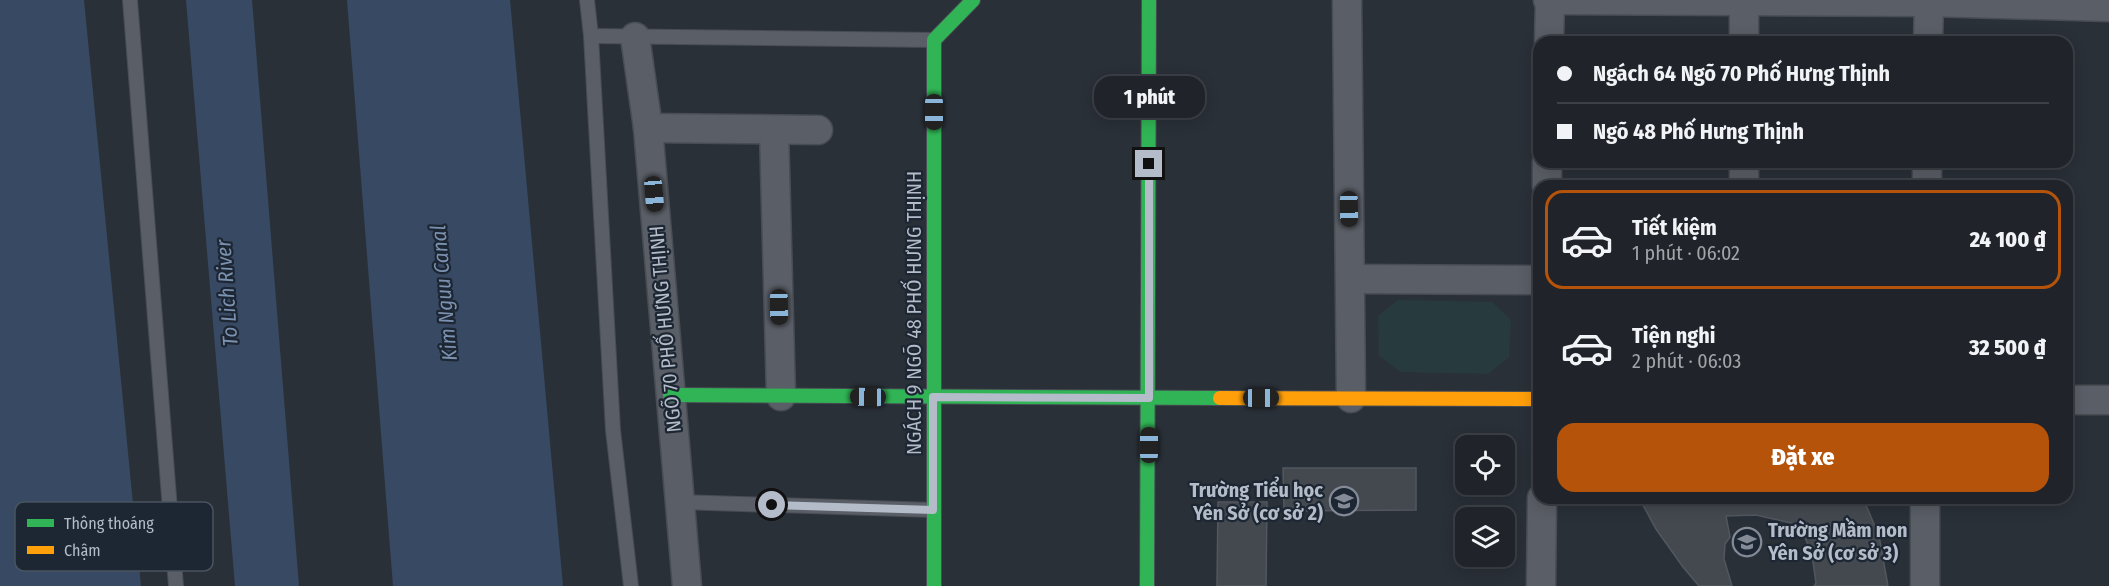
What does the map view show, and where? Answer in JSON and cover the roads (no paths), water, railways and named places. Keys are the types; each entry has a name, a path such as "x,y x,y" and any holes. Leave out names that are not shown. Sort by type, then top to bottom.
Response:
{"street":[{"path":"934,40 973,0"},
{"path":"1147,586 1149,0"},
{"path":"1347,0 1351,398"},
{"path":"1549,36 1549,0 1929,2 2109,7"},
{"path":"1744,1 1744,36"},
{"path":"1928,36 1929,2"},
{"name":"NGÕ 70 PHỐ HƯNG THỊNH","path":"635,37 648,128 687,586"},
{"name":"NGÁCH 9 NGÕ 48 PHỐ HƯNG THỊNH","path":"934,40 934,586"},
{"path":"648,128 818,130"},
{"path":"774,130 781,396"},
{"path":"1350,279 1533,280"},
{"path":"670,395 1533,399"},
{"path":"2073,400 2109,400"},
{"path":"1541,586 1542,504"},
{"path":"1925,504 1925,586"}],"lane":[{"path":"130,0 169,502"},
{"path":"587,0 591,36 613,430 631,586"},
{"path":"591,36 934,40"},
{"path":"680,502 933,510"},
{"path":"175,571 176,586"}],"water":[{"path":"0,0 84,0 133,502 15,502 15,571 140,571 141,586 0,586"},
{"name":"To Lich River","path":"186,0 252,0 299,586 235,586"},
{"name":"Kim Nguu Canal","path":"347,0 510,0 563,586 393,586"}],"place":[{"name":"Trường Tiểu học Yên Sở (cơ sở 2)","path":"1344,501"},
{"name":"Trường Mầm non Yên Sở (cơ sở 3)","path":"1747,542"}]}
